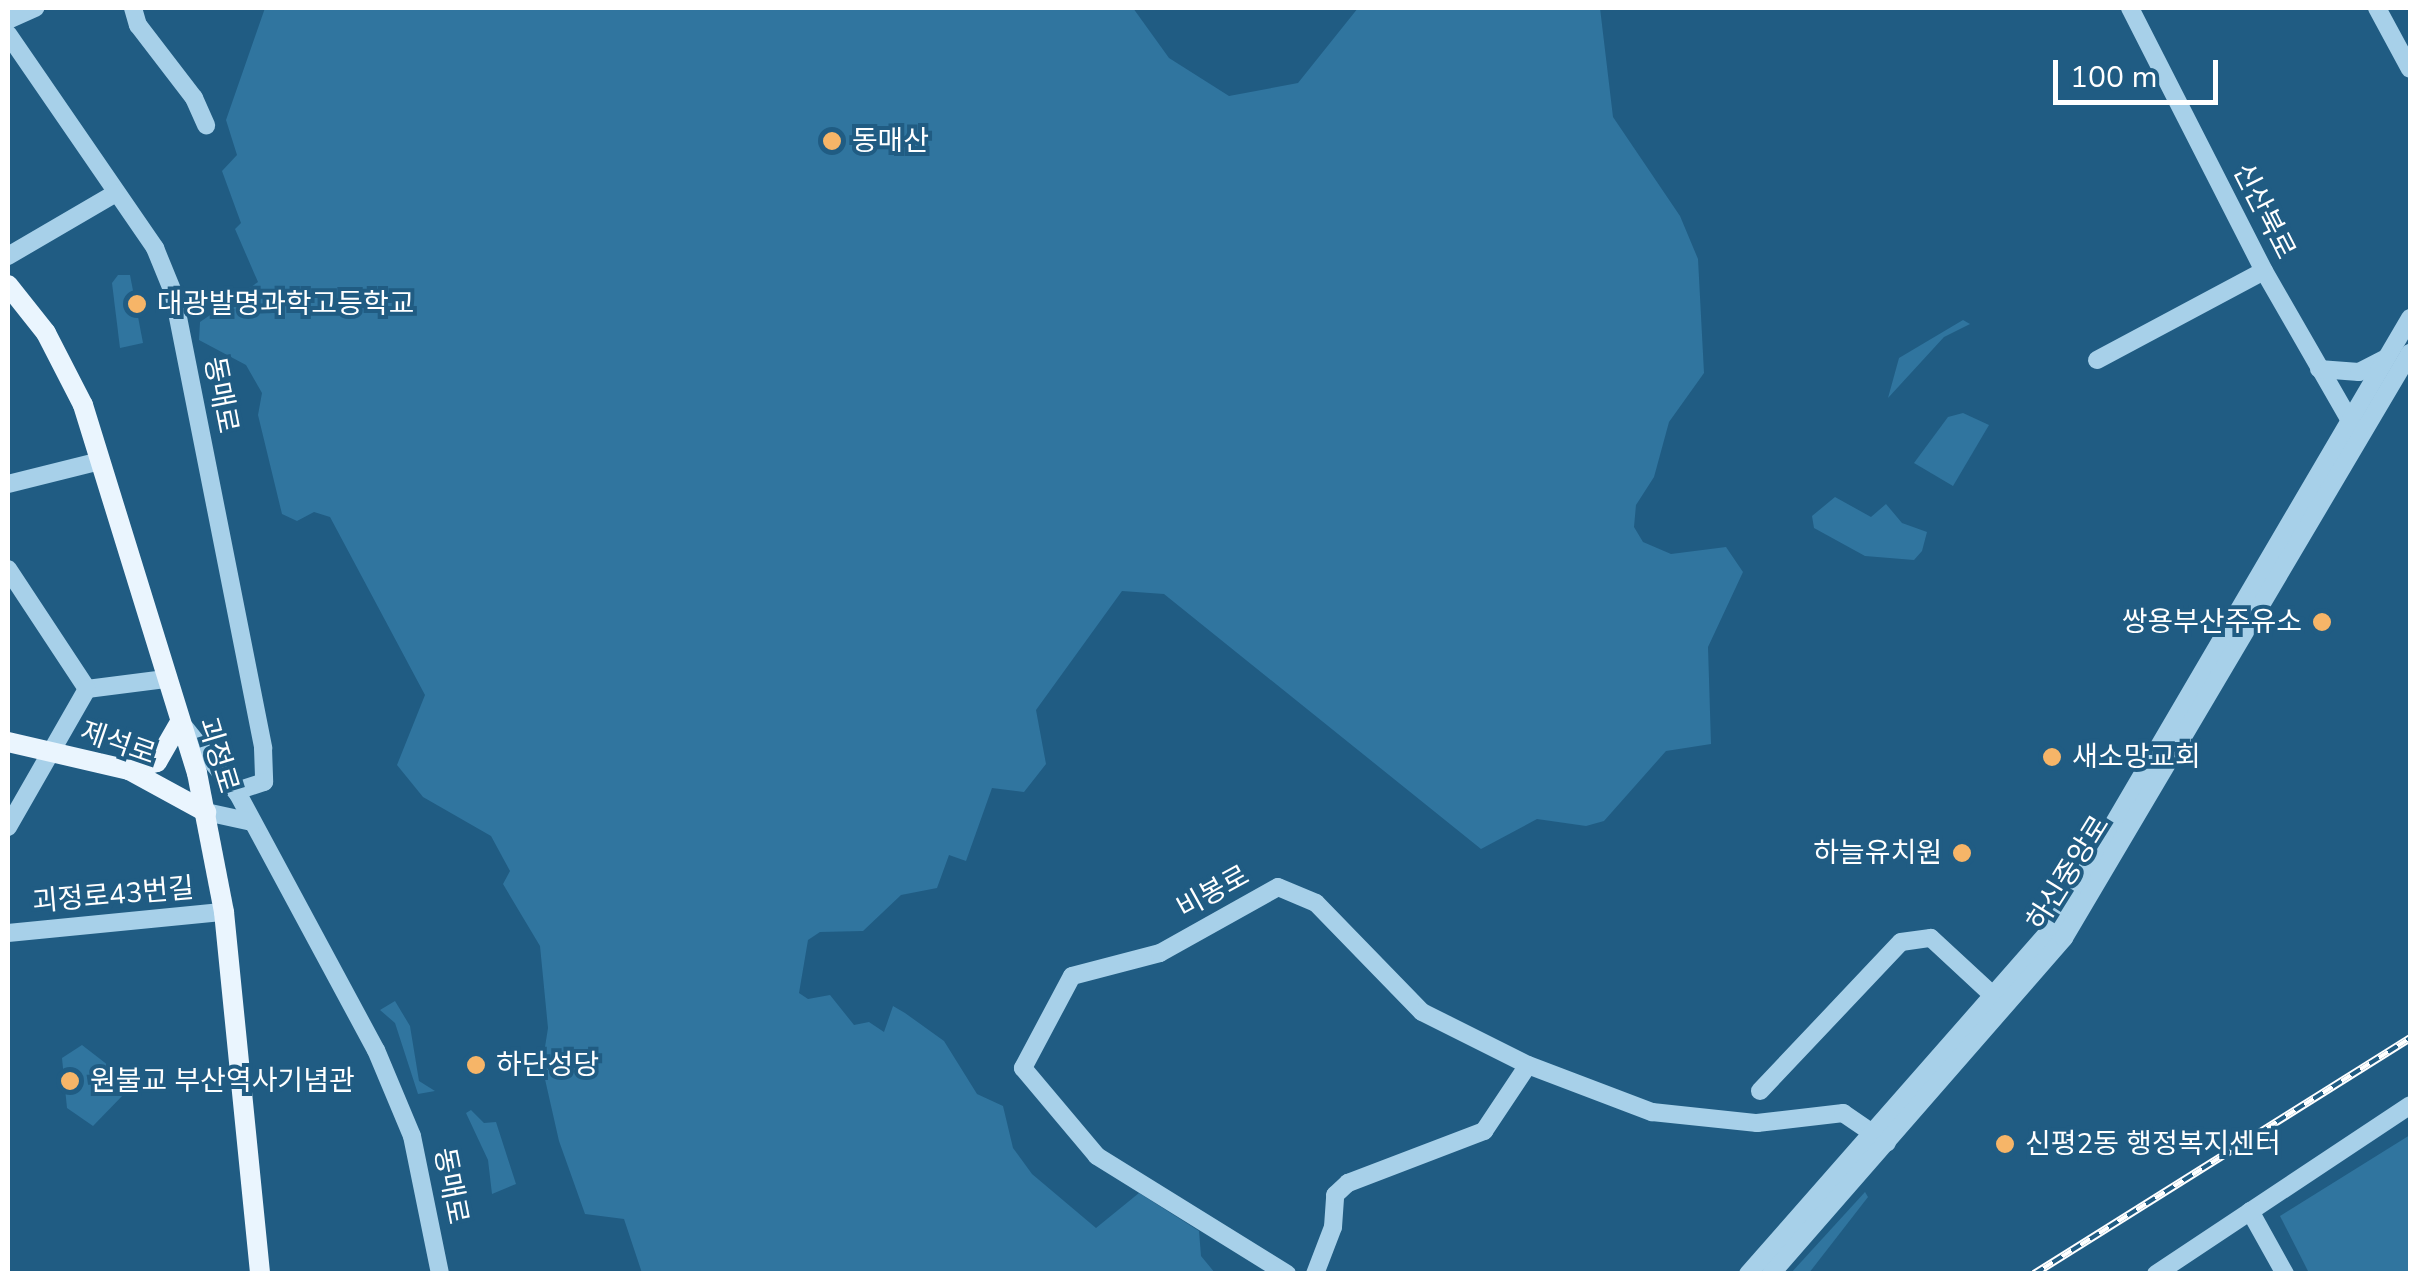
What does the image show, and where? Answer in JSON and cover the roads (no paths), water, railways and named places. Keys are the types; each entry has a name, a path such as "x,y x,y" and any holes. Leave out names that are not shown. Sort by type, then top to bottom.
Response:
{"main road":[{"name":"괴정로","path":"8,285 68,371 100,460 206,812 224,912 260,1274"},
{"path":"129,770 157,762 180,722"},
{"name":"제석로","path":"8,742 129,770 206,812"}],"street":[{"path":"8,20 35,8"},
{"path":"133,8 206,125"},
{"name":"신산북로","path":"2130,8 2264,271 2354,427"},
{"path":"2377,8 2410,69"},
{"name":"동매로","path":"8,34 155,248 173,292 263,748 264,782 236,791"},
{"path":"8,256 116,193"},
{"path":"2096,360 2264,271"},
{"path":"1748,1274 1880,1137 1992,994 2059,932 2354,427 2386,358 2410,318"},
{"path":"2354,427 2410,352"},
{"path":"2318,369 2358,372 2386,358"},
{"path":"8,484 100,460"},
{"path":"8,570 87,689"},
{"path":"87,689 165,679"},
{"path":"8,828 56,752 87,689"},
{"name":"동매로","path":"180,722 236,791 354,1006 412,1136 440,1274"},
{"path":"206,812 232,812 253,822"},
{"name":"비봉로","path":"1287,1274 1097,1156 1046,1102 1023,1068 1072,976 1160,953 1278,887 1316,904 1422,1012 1528,1065 1652,1112 1757,1122 1843,1113 1880,1137"},
{"name":"괴정로43번길","path":"8,933 224,912"},
{"name":"하신중앙로","path":"1772,1274 1880,1137 2006,1008 2059,932"},
{"path":"1760,1091 1901,942 1931,938 2006,1008"},
{"path":"1315,1274 1332,1227 1335,1195 1348,1184 1484,1131 1528,1065"},
{"path":"2156,1274 2410,1105"},
{"path":"2250,1210 2285,1274"}],"railway":[{"path":"2034,1274 2410,1038"}],"place":[{"name":"동매산","path":"832,141"},
{"name":"대광발명과학고등학교","path":"137,304"},
{"name":"쌍용부산주유소","path":"2322,622"},
{"name":"새소망교회","path":"2052,757"},
{"name":"하늘유치원","path":"1962,853"},
{"name":"하단성당","path":"476,1065"},
{"name":"원불교 부산역사기념관","path":"70,1081"},
{"name":"신평2동 행정복지센터","path":"2005,1144"}]}
